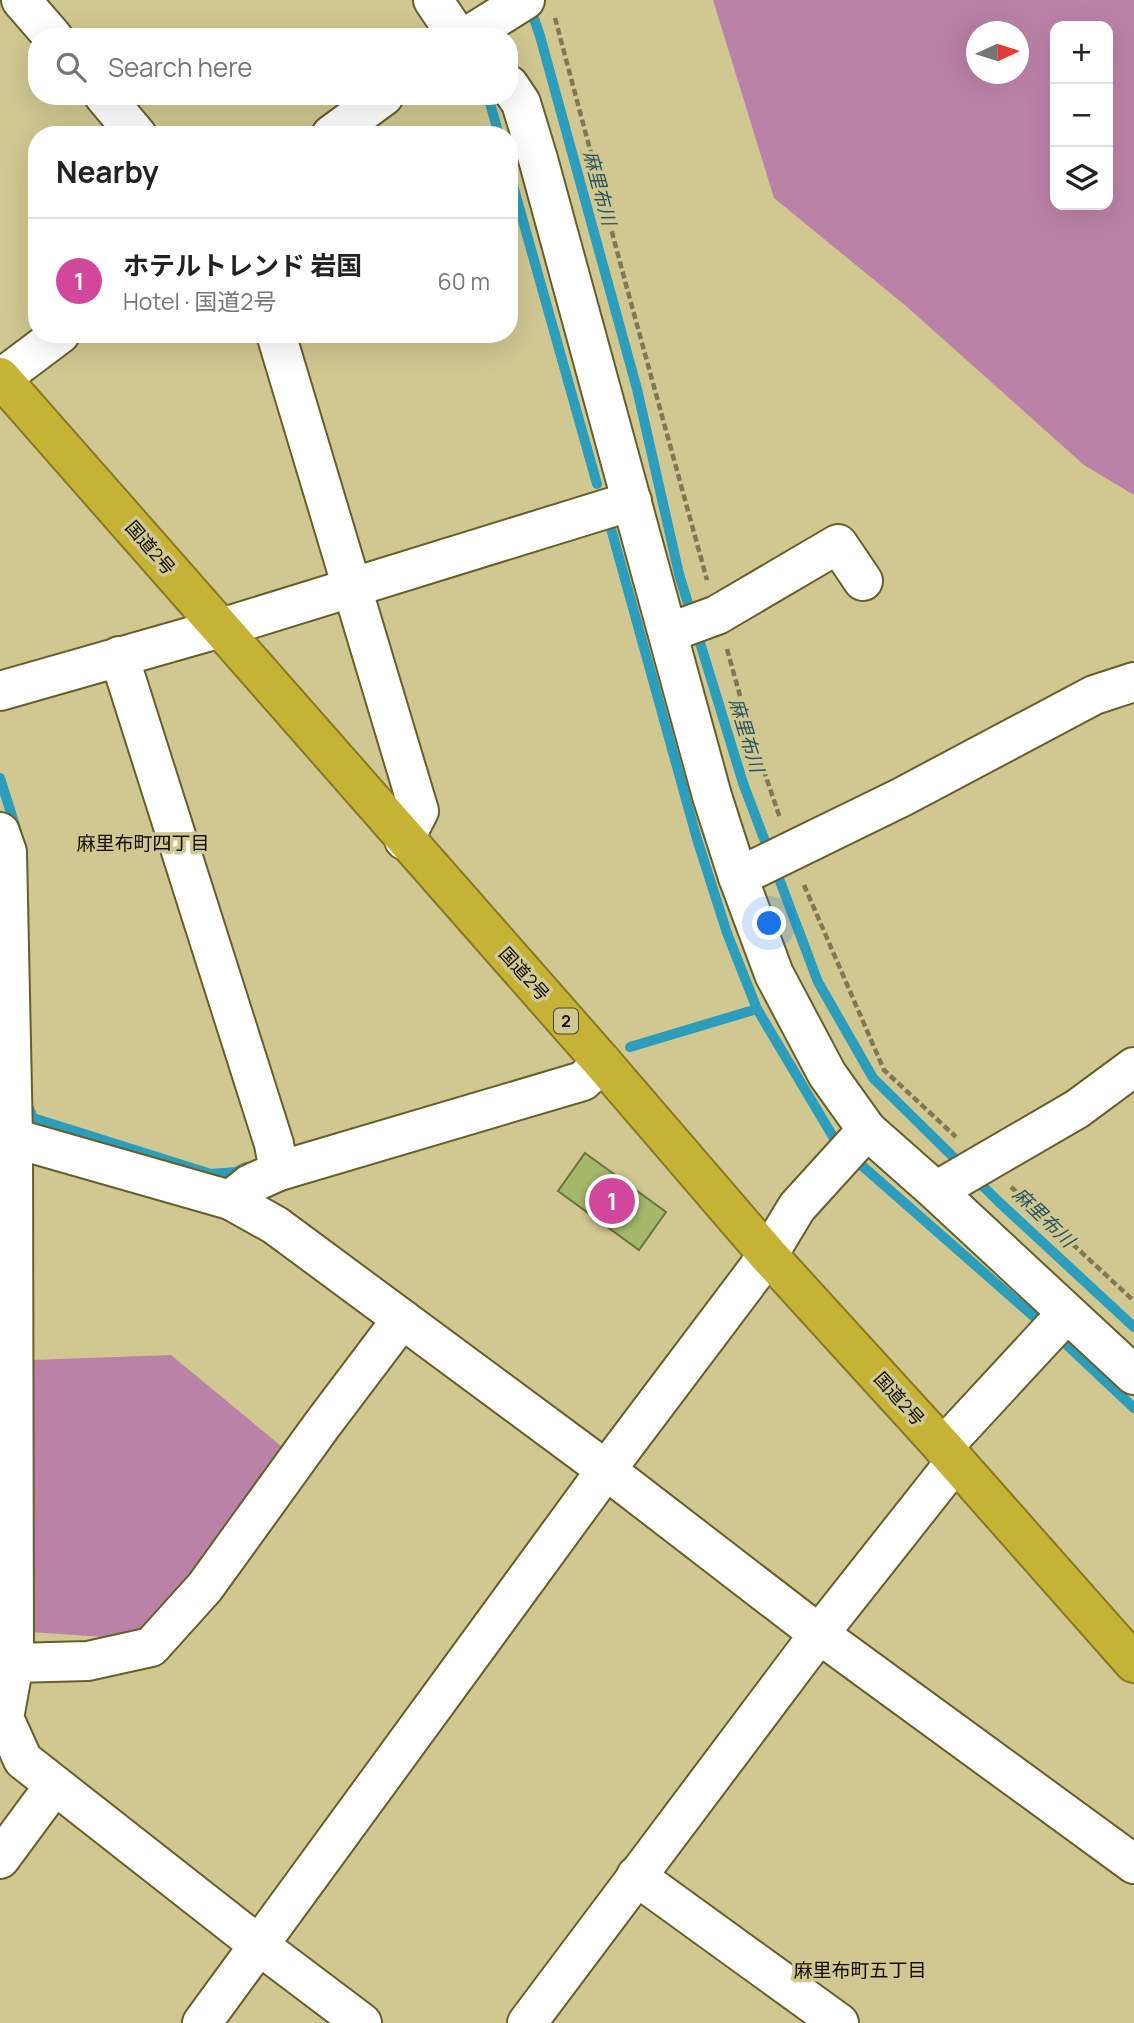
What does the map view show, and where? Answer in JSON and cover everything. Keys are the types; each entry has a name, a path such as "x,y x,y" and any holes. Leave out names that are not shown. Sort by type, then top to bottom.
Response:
{"highway":[{"name":"国道2号","path":"0,378 602,1062 768,1255 1134,1663"}],"street":[{"path":"21,0 45,28"},
{"path":"433,0 452,28"},
{"path":"486,28 531,7"},
{"path":"518,98 538,159 632,501 693,624 712,796 774,974 827,1074 867,1130 961,1177 1066,1314 1124,1350"},
{"path":"112,105 129,126"},
{"path":"343,126 372,105"},
{"path":"0,378 48,343"},
{"path":"279,343 419,811 404,840"},
{"path":"0,691 221,628 632,501"},
{"path":"693,624 838,544 863,581"},
{"path":"119,656 270,1133 279,1171"},
{"path":"738,877 902,797 1094,695 1134,682"},
{"path":"0,832 7,852 7,1138 14,1663 2,1717 23,1760 362,2023"},
{"path":"230,1200 250,1184 279,1171 578,1083 602,1062"},
{"path":"961,1177 1077,1109 1134,1067"},
{"path":"202,2023 606,1470 768,1255 797,1207 867,1130"},
{"path":"7,1138 230,1200 275,1225 606,1470 819,1634 1134,1864"},
{"path":"527,2023 819,1634 949,1454 1066,1314"},
{"path":"14,1663 88,1661 151,1647 205,1587 402,1319"},
{"path":"0,1859 54,1786"},
{"path":"636,1877 839,2023"}],"path":[{"path":"531,7 621,268 693,624 747,721 788,852 884,1070 961,1177 1134,1301"}],"shaded area":[{"path":"713,0 1134,0 1134,495 1084,465 906,306 774,198"},
{"path":"171,1355 281,1446 147,1640 31,1632 34,1569 32,1360"}],"building":[{"path":"585,1153 666,1212 639,1250 558,1191"}],"waterway":[{"name":"麻里布川","path":"529,4 637,389 679,574 743,783 818,982 873,1078 1000,1203 1134,1327"},
{"path":"491,105 496,126"},
{"path":"518,203 597,484"},
{"path":"610,525 697,839 727,933 757,1009 835,1140"},
{"path":"0,778 17,832"},
{"path":"630,1047 757,1009"},
{"path":"27,1103 33,1118 211,1174 236,1172 246,1167"},
{"path":"859,1163 1039,1321"},
{"path":"1066,1344 1134,1408"}],"place":[{"name":"ホテルトレンド 岩国","path":"612,1201"}],"district":[{"name":"麻里布町四丁目","path":"143,843"},
{"name":"麻里布町五丁目","path":"860,1970"}]}
